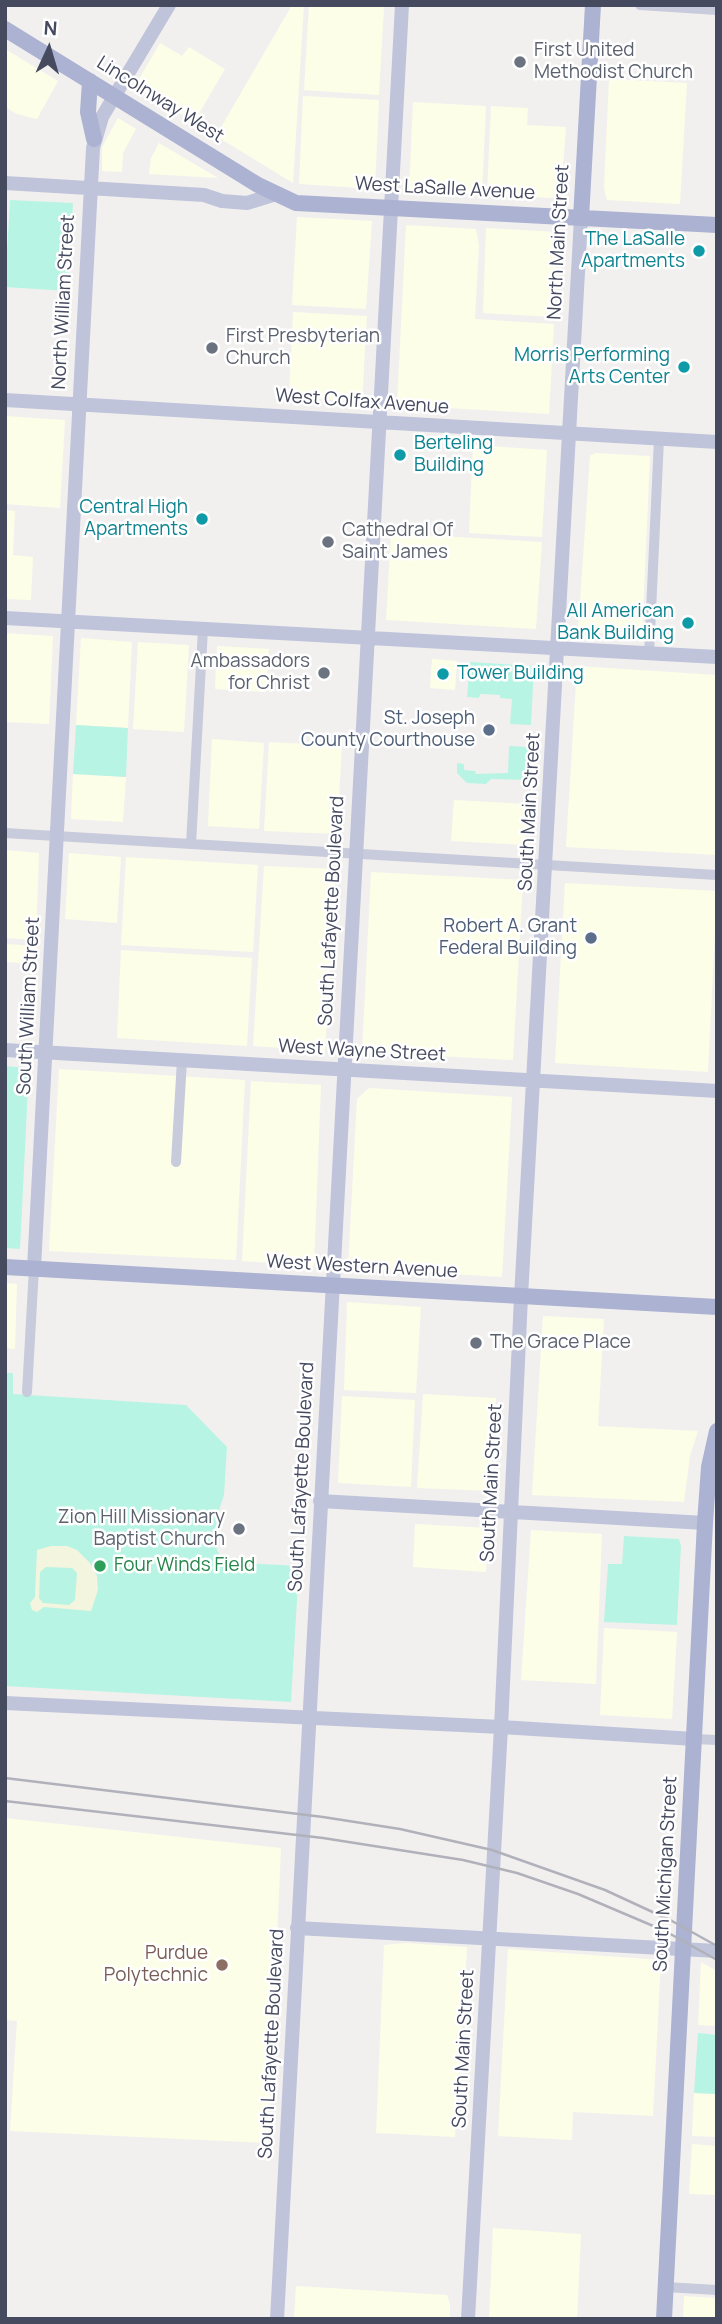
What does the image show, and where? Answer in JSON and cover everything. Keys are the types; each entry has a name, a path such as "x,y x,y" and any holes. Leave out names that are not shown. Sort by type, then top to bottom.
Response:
{"main road":[{"name":"North Main Street","path":"581,218 593,5"},
{"name":"Lincolnway West","path":"5,29 276,194 296,203"},
{"path":"90,81 88,112 94,139"},
{"name":"West LaSalle Avenue","path":"296,203 717,225"},
{"name":"West Western Avenue","path":"5,1267 717,1307"},
{"name":"South Michigan Street","path":"664,2319 694,1739 711,1524 709,1467 717,1431"}],"street":[{"name":"North William Street","path":"68,621 94,139 114,96 169,5"},
{"name":"South Lafayette Boulevard","path":"276,2319 402,5"},
{"path":"640,5 717,10"},
{"path":"5,183 204,195 222,201 247,203 276,194"},
{"name":"North Main Street","path":"558,649 581,218"},
{"name":"West Colfax Avenue","path":"5,400 717,442"},
{"path":"649,654 659,439"},
{"path":"5,618 717,657"},
{"name":"South William Street","path":"27,1392 68,621"},
{"path":"191,844 203,629"},
{"name":"South Main Street","path":"468,2319 558,649"},
{"path":"5,833 717,875"},
{"name":"West Wayne Street","path":"5,1050 717,1091"},
{"path":"176,1162 182,1060"},
{"path":"717,1298 717,1307"},
{"path":"320,1502 711,1524"},
{"path":"5,1703 717,1740"},
{"path":"297,1928 717,1951"},
{"path":"665,2287 717,2290"}],"shaded area":[{"path":"292,5 304,5 293,183 216,136"},
{"path":"309,5 384,7 379,95 304,90"},
{"path":"160,43 182,56 189,47 225,69 194,122 135,86"},
{"path":"5,49 58,81 37,119 17,114 5,107"},
{"path":"609,79 687,83 680,204 607,200 604,188"},
{"path":"303,96 379,100 375,189 299,184"},
{"path":"413,102 486,106 482,194 409,190"},
{"path":"491,106 528,108 527,125 566,127 561,192 552,198 487,194"},
{"path":"118,118 136,129 123,153 122,172 102,171 102,147"},
{"path":"159,143 218,178 149,174 151,158"},
{"path":"297,217 372,221 366,309 292,305"},
{"path":"406,225 476,229 479,245 475,319 554,324 549,414 397,405"},
{"path":"486,228 557,232 554,317 483,313"},
{"path":"293,312 367,316 362,402 289,397"},
{"path":"5,416 65,420 60,508 5,504"},
{"path":"473,445 547,450 542,537 469,533"},
{"path":"595,453 650,456 642,636 578,631 590,456"},
{"path":"5,510 15,511 13,555 33,557 31,600 5,599"},
{"path":"391,533 542,542 536,629 386,620"},
{"path":"5,633 53,636 49,724 5,722"},
{"path":"81,638 132,642 128,728 76,725"},
{"path":"138,642 189,645 184,732 133,729"},
{"path":"217,646 269,649 266,692 215,689"},
{"name":"Tower Building","path":"432,659 457,661 455,690 430,688"},
{"path":"577,666 717,675 717,855 566,847"},
{"path":"212,739 264,743 259,829 208,826"},
{"path":"269,742 342,746 337,834 264,831"},
{"path":"73,774 126,777 123,822 71,819"},
{"path":"454,800 527,804 525,845 451,841"},
{"path":"5,850 39,853 36,940 5,938"},
{"path":"69,853 121,857 117,923 65,919"},
{"path":"126,857 258,865 253,952 121,945"},
{"path":"264,866 336,869 325,1051 253,1046"},
{"path":"371,872 523,880 513,1060 362,1052"},
{"path":"565,883 717,891 708,1072 555,1063"},
{"path":"5,944 36,946 35,964 5,962"},
{"path":"121,950 252,958 247,1046 117,1038"},
{"path":"59,1069 245,1080 236,1260 49,1251"},
{"path":"251,1081 321,1085 314,1266 242,1261"},
{"path":"369,1088 512,1097 502,1277 348,1268 357,1099"},
{"path":"5,1283 17,1284 15,1349 5,1348"},
{"path":"347,1302 421,1307 416,1393 344,1390"},
{"path":"543,1316 604,1319 598,1426 698,1431 690,1456 684,1502 532,1495"},
{"path":"423,1394 496,1398 490,1491 417,1488"},
{"path":"342,1396 415,1400 411,1487 338,1483"},
{"path":"415,1524 488,1528 486,1572 413,1567"},
{"path":"531,1530 602,1534 596,1684 521,1680"},
{"path":"604,1628 677,1632 672,1719 600,1715"},
{"path":"5,1818 281,1848 268,2143 10,2131 17,2021 5,2020"},
{"path":"405,1943 467,1947 455,2137 376,2133 384,1945"},
{"path":"508,1949 661,1960 653,2116 573,2112 572,2140 498,2136"},
{"path":"701,1962 717,1971 717,2026 698,2025"},
{"path":"694,2093 717,2094 717,2137 692,2136"},
{"path":"692,2144 717,2146 717,2195 689,2194"},
{"path":"493,2228 581,2234 577,2319 489,2319"},
{"path":"296,2286 447,2295 450,2319 294,2319"},
{"path":"684,2296 717,2298 717,2319 683,2319"}],"green space":[{"path":"10,200 73,203 68,291 5,287"},
{"path":"470,662 534,666 531,725 510,724 512,699 480,694 479,698 467,697"},
{"path":"76,725 128,728 126,777 73,774"},
{"path":"509,746 529,747 528,780 491,779 486,784 467,783 457,773 457,763 464,764 464,770 475,771 476,774 508,773"},
{"path":"5,1066 29,1068 20,1249 5,1248"},
{"path":"5,1373 13,1373 13,1394 186,1405 227,1447 224,1495 218,1513 217,1550 224,1562 299,1566 291,1702 5,1686"},
{"path":"624,1536 679,1539 681,1546 677,1625 604,1622 608,1564 622,1564"},
{"path":"698,2033 717,2035 717,2094 694,2093"}],"sand":[{"path":"51,1546 67,1546 77,1550 90,1563 97,1576 98,1590 91,1611 44,1607 37,1612 32,1610 30,1603 35,1597 37,1550","holes":["46,1567 72,1568 77,1573 75,1600 69,1605 43,1603 39,1598 40,1572"]}],"railway":[{"path":"5,1778 323,1817 400,1829 492,1850 605,1890 672,1921 717,1946"},
{"path":"5,1801 323,1838 463,1860 517,1873 578,1894 665,1931 717,1960"}],"place":[{"name":"First United Methodist Church","path":"520,62"},
{"name":"The LaSalle Apartments","path":"699,251"},
{"name":"First Presbyterian Church","path":"212,348"},
{"name":"Morris Performing Arts Center","path":"684,367"},
{"name":"Berteling Building","path":"400,455"},
{"name":"Central High Apartments","path":"202,519"},
{"name":"Cathedral Of Saint James","path":"328,542"},
{"name":"All American Bank Building","path":"688,623"},
{"name":"Ambassadors for Christ","path":"324,673"},
{"name":"Tower Building","path":"443,674"},
{"name":"St. Joseph County Courthouse","path":"489,730"},
{"name":"Robert A. Grant Federal Building","path":"591,938"},
{"name":"The Grace Place","path":"476,1343"},
{"name":"Zion Hill Missionary Baptist Church","path":"239,1529"},
{"name":"Four Winds Field","path":"100,1566"},
{"name":"Purdue Polytechnic","path":"222,1965"}]}
